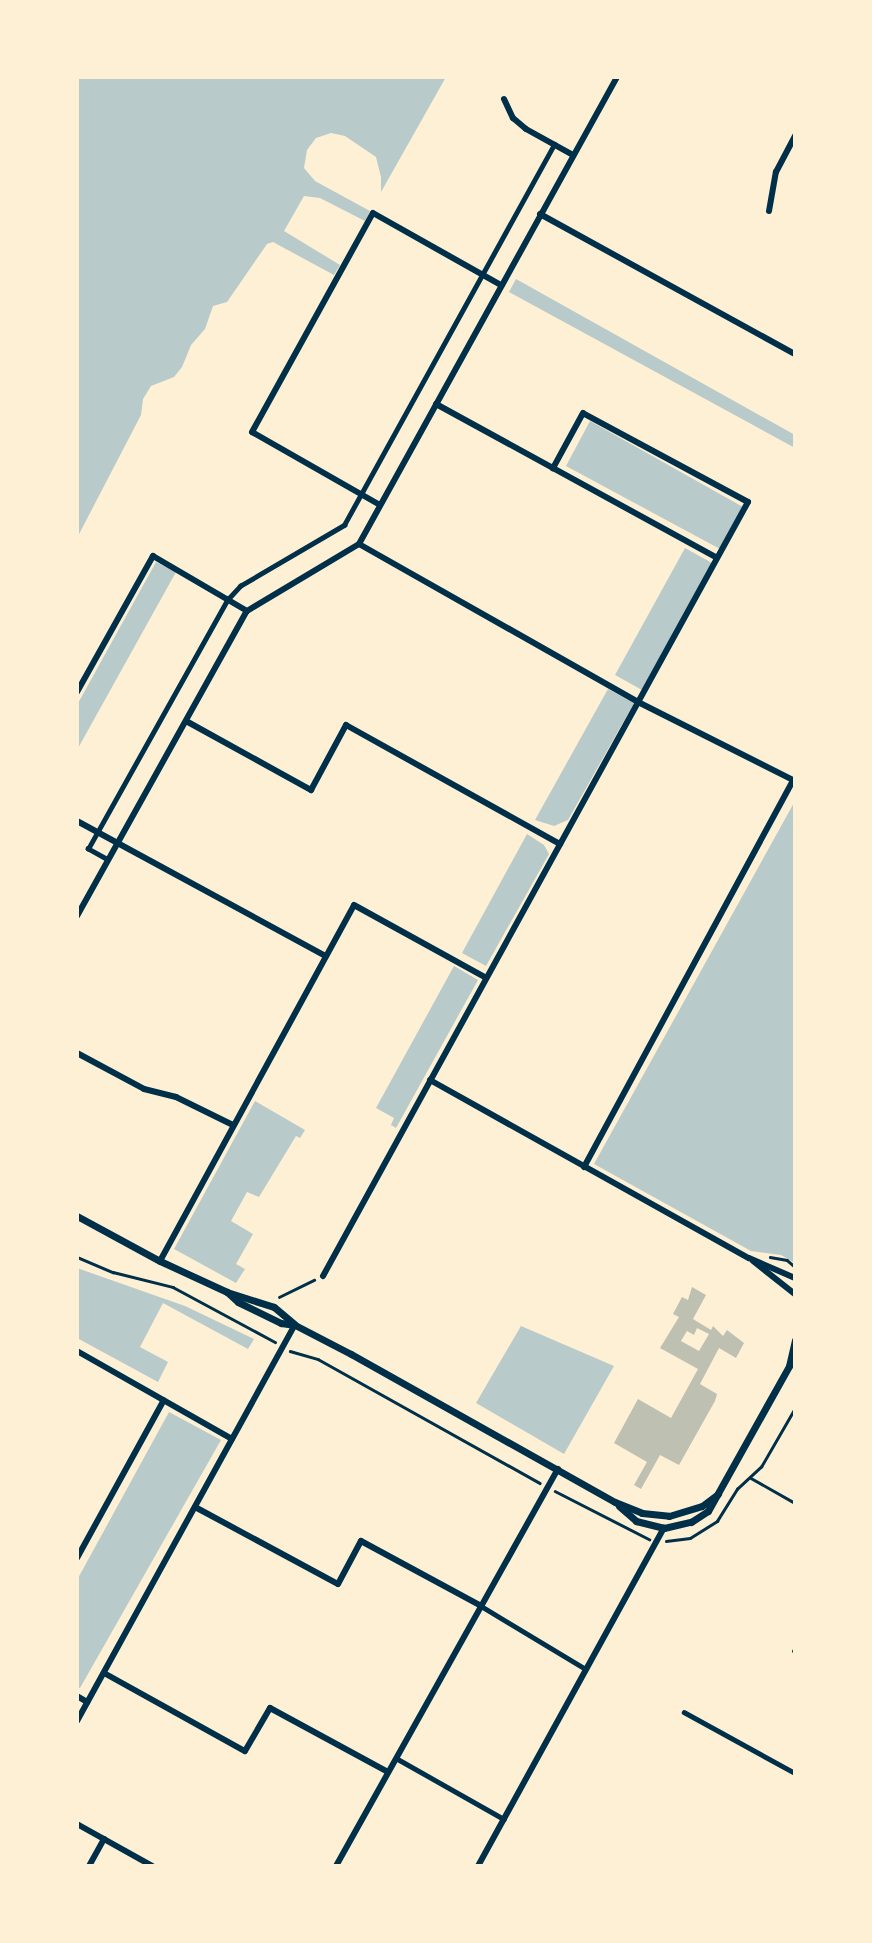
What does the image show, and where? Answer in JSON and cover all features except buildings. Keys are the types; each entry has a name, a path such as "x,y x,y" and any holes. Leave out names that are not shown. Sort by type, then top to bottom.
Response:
{"street":[{"path":"77,916 247,611 359,544 617,77"},
{"path":"504,99 513,118 573,155"},
{"path":"769,211 776,172 795,136"},
{"path":"108,860 88,849 228,599 240,586 344,525 554,144"},
{"path":"380,505 252,432 373,213 502,285"},
{"path":"540,214 795,354"},
{"path":"436,404 717,558"},
{"path":"323,1276 748,502 583,413 552,468"},
{"path":"359,544 638,702 794,781 584,1167"},
{"path":"77,692 153,556 247,611"},
{"path":"186,721 311,790 346,725 560,844"},
{"path":"77,821 326,956"},
{"path":"160,1261 354,905 486,978"},
{"path":"77,1053 144,1089 176,1097 233,1125"},
{"path":"430,1080 749,1258 795,1278"},
{"path":"77,1216 160,1261 227,1292 274,1307 295,1325"},
{"path":"749,1258 795,1294"},
{"path":"227,1292 238,1303 295,1325 615,1502 642,1513 669,1516 702,1506 718,1494"},
{"path":"77,1721 295,1325"},
{"path":"615,1502 636,1521 664,1528 702,1517 718,1494 792,1364 795,1340"},
{"path":"77,1351 232,1439"},
{"path":"78,1554 164,1400"},
{"path":"336,1866 558,1469"},
{"path":"195,1507 338,1584 361,1541 481,1606 587,1669"},
{"path":"478,1866 660,1541 664,1528"},
{"path":"104,1673 245,1751 270,1708 388,1772"},
{"path":"77,1696 87,1702"},
{"path":"684,1712 795,1773"},
{"path":"396,1758 504,1819"},
{"path":"77,1824 152,1866"},
{"path":"89,1866 104,1839"}],"path":[{"path":"77,1257 113,1272 173,1287 284,1348 318,1359 634,1534 660,1541"},
{"path":"274,1307 278,1298 323,1276"},
{"path":"262,1335 270,1317"},
{"path":"795,1408 761,1467 751,1478 795,1503"}],"shaded area":[{"path":"77,77 446,77 381,192 381,177 376,157 345,136 331,133 316,138 307,150 304,168 315,181 370,211 365,221 320,198 304,196 284,231 340,265 334,275 273,242 267,244 227,302 213,306 205,329 191,345 182,367 174,377 151,386 143,399 141,415 77,538"},
{"path":"516,279 795,435 795,448 509,292"},
{"path":"590,421 743,507 720,549 566,466"},
{"path":"685,548 712,563 642,690 615,675"},
{"path":"156,562 176,572 77,750 77,705"},
{"path":"608,689 634,703 568,820 554,826 535,820"},
{"path":"795,801 795,1263 781,1255 751,1251 594,1164"},
{"path":"527,834 544,845 549,854 486,966 462,953"},
{"path":"454,966 478,980 396,1128 391,1125 394,1118 376,1108"},
{"path":"255,1101 305,1130 300,1138 296,1136 259,1197 247,1192 231,1221 253,1234 236,1264 245,1269 236,1283 174,1249"},
{"path":"77,1268 185,1306 254,1339 248,1349 163,1303 140,1347 168,1362 158,1382 77,1338"},
{"path":"521,1326 614,1366 564,1454 476,1403"},
{"path":"169,1412 221,1440 80,1688 77,1687 77,1580"}]}
